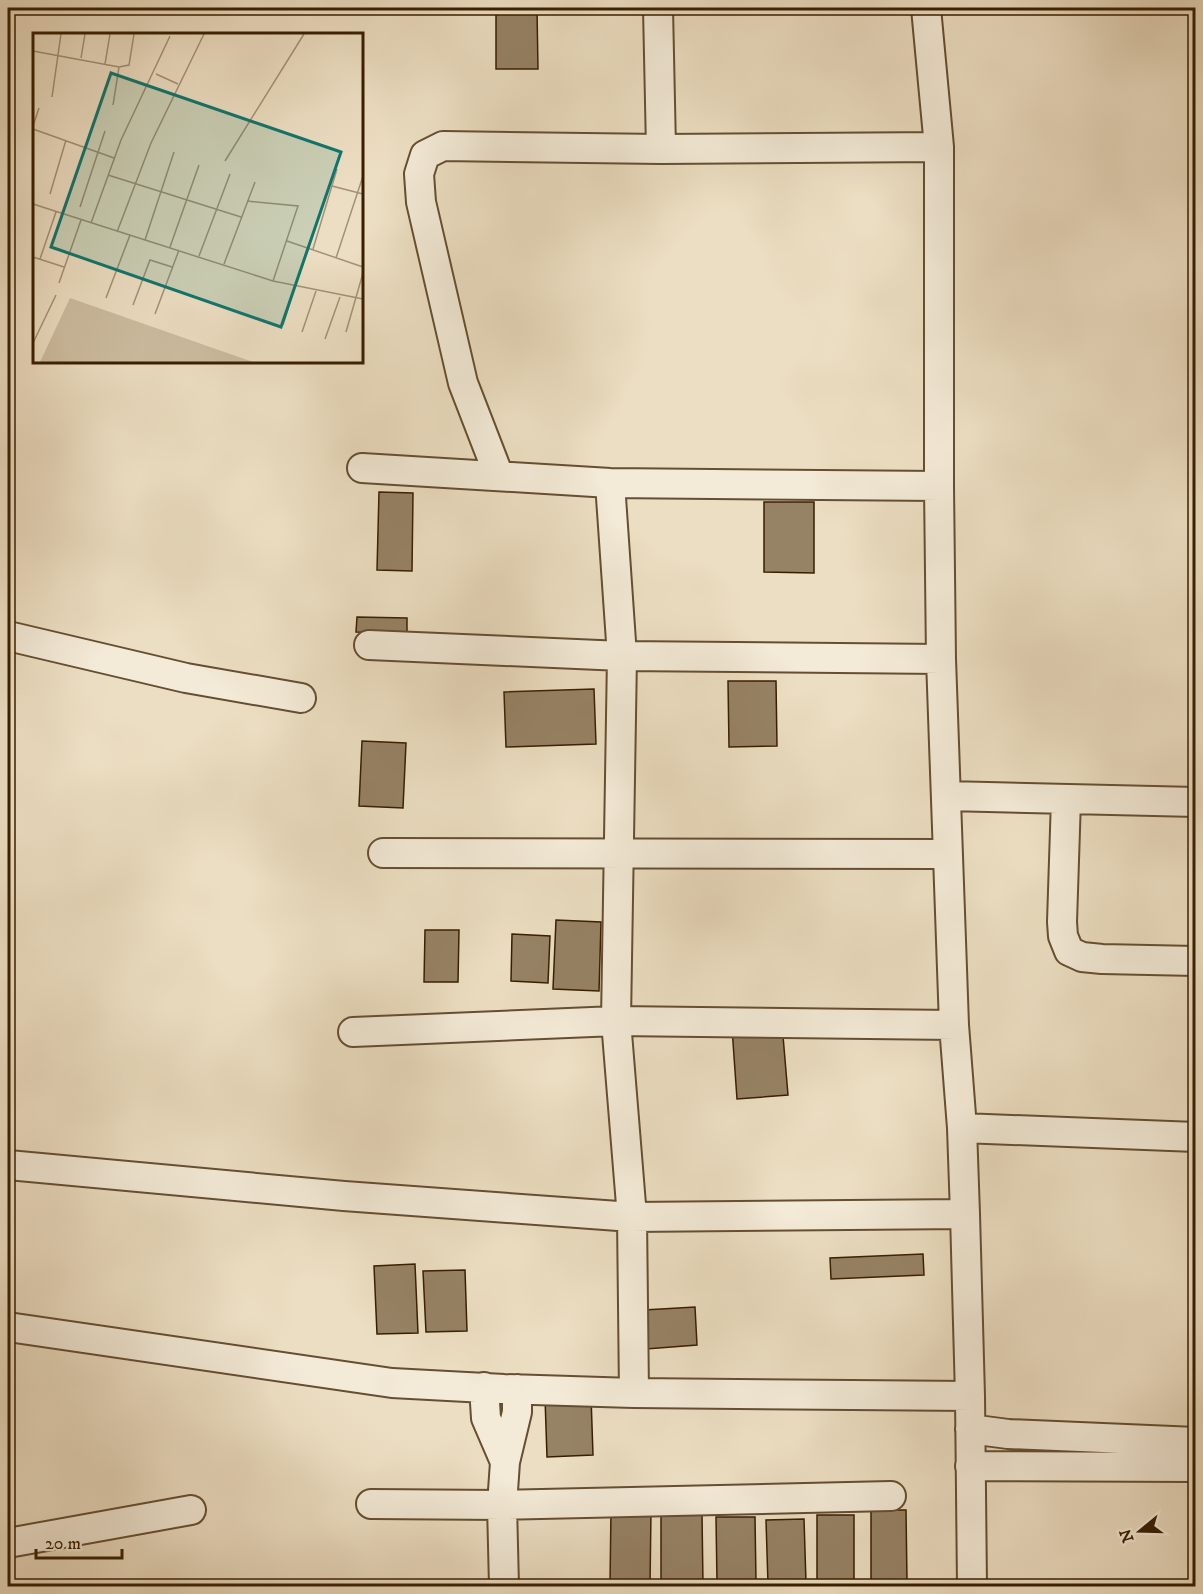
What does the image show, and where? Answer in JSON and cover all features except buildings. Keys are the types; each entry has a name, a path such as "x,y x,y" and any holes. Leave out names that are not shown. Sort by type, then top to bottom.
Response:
{"street":[{"path":"658,8 661,149"},
{"path":"926,8 939,147 941,659 954,1025 962,1128 965,1214 972,1587"},
{"path":"499,476 463,383 421,202 419,174 425,154 443,146 661,149 939,147"},
{"path":"362,468 610,483 939,486"},
{"path":"610,483 622,656 616,1021 632,1217 634,1393"},
{"path":"8,636 186,678 301,699"},
{"path":"369,645 622,656 941,659"},
{"path":"947,796 1196,802"},
{"path":"1066,799 1062,922 1063,936 1068,951 1092,958 1196,961"},
{"path":"383,852 948,854"},
{"path":"353,1032 616,1021 954,1025"},
{"path":"962,1128 1196,1137"},
{"path":"8,1165 344,1196 632,1217 965,1214"},
{"path":"8,1327 392,1383 634,1393 970,1396"},
{"path":"484,1387 486,1418 505,1462"},
{"path":"504,1587 502,1505 505,1462 517,1412 517,1389"},
{"path":"970,1429 1008,1434 1196,1442"},
{"path":"970,1466 1196,1467"},
{"path":"371,1504 502,1505 891,1497"},
{"path":"8,1544 191,1510"}]}
